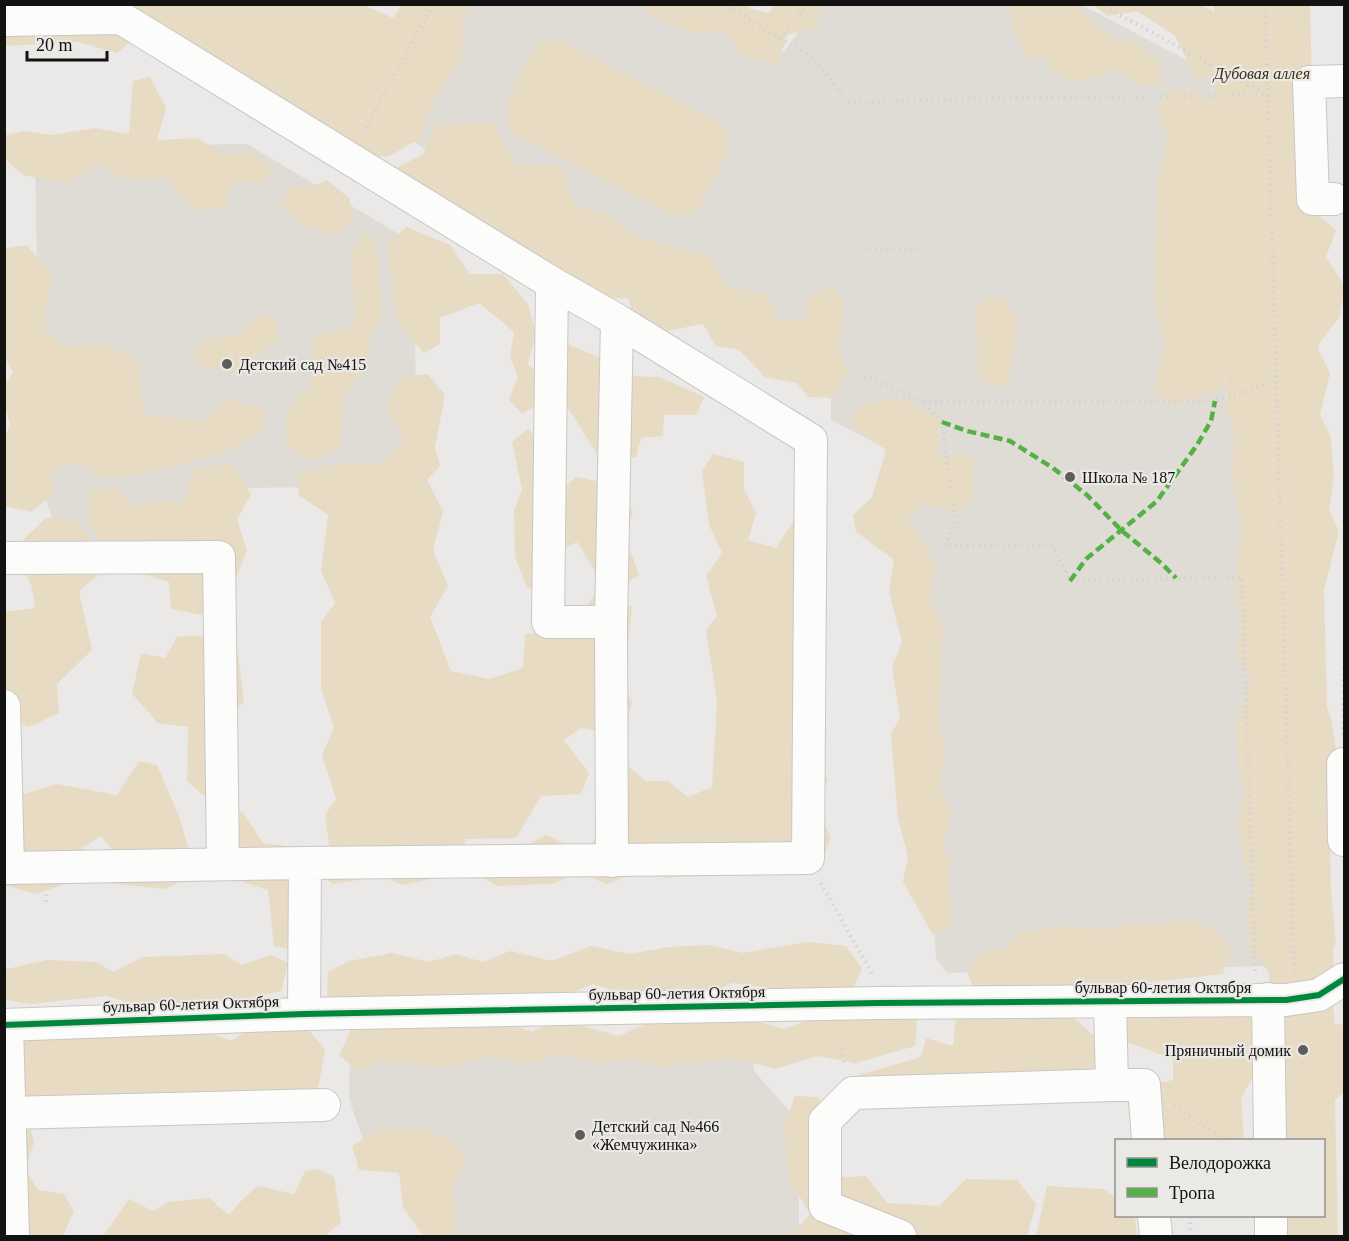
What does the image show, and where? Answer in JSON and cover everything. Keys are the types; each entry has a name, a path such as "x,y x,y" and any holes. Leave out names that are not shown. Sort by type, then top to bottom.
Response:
{"street":[{"path":"4,20 122,18 811,440 808,858 8,868 4,706"},
{"path":"1335,199 1313,199 1309,82 1344,81"},
{"path":"552,283 548,622 611,622"},
{"path":"612,861 611,622 617,320"},
{"path":"4,558 219,557 223,864"},
{"path":"1344,764 1344,840"},
{"path":"304,1014 305,863"},
{"name":"бульвар 60-летия Октября","path":"6,1025 304,1014 1110,1001 1262,986 1286,1000 1319,995 1344,979"},
{"path":"1262,986 1270,1139"},
{"path":"1110,1001 1112,1085"},
{"path":"6,1025 13,1236"},
{"path":"900,1236 825,1206 825,1121 853,1093 1144,1085 1148,1139"},
{"path":"8,1113 324,1105"},
{"path":"1154,1217 1156,1236"},
{"path":"1271,1217 1271,1236"}],"path":[{"path":"361,137 433,4"},
{"path":"723,4 814,58 849,103 951,99 1309,94"},
{"path":"781,39 807,4"},
{"path":"1099,4 1268,95"},
{"path":"1265,4 1294,980"},
{"path":"863,249 922,249"},
{"path":"865,375 922,402 942,422 955,523 945,546 1052,545 1070,581 1242,577 1262,986"},
{"path":"922,402 1215,401 1276,381"},
{"path":"1344,644 1344,764"},
{"path":"808,858 878,984 877,1003"},
{"path":"1144,1085 1225,1139"},
{"path":"1189,1236 1191,1217"}],"shaded area":[{"name":"Школа № 187","path":"459,5 700,5 783,53 818,5 1082,5 1213,74 1227,413 1252,461 1269,966 947,973 936,958 915,559 896,454 831,420 831,400 827,385 398,133"},
{"name":"Детский сад №415","path":"247,144 414,243 417,486 228,488 226,540 61,540 40,485 35,147"},
{"name":"Детский сад №466 «Жемчужинка»","path":"753,1041 754,1071 799,1122 799,1236 440,1236 440,1149 366,1149 349,1099 350,1045"}],"green space":[{"path":"361,4 393,18 401,5 471,5 462,21 463,55 428,111 422,137 388,157 335,152 111,5"},
{"path":"642,5 747,5 751,9 770,13 773,5 818,5 819,27 787,35 778,65 742,55 725,30 693,33 650,16"},
{"path":"1013,5 1074,5 1113,39 1135,42 1159,61 1163,84 1140,85 1118,71 1075,82 1053,72 1047,59 1026,58 1010,19"},
{"name":"Дубовая аллея","path":"1093,5 1199,5 1212,10 1214,14 1214,5 1310,5 1315,213 1336,230 1326,257 1344,285 1339,318 1318,345 1330,373 1320,415 1331,437 1334,477 1329,510 1339,531 1324,590 1327,707 1336,749 1328,761 1331,886 1336,944 1333,948 1334,1023 1344,1025 1344,1092 1335,1100 1338,1236 1265,1236 1263,1217 1325,1217 1325,1139 1260,1139 1270,1071 1269,972 1250,950 1247,903 1255,886 1245,871 1238,817 1246,795 1239,778 1237,721 1251,679 1237,651 1241,624 1234,597 1241,526 1233,483 1234,427 1227,413 1226,374 1221,390 1169,406 1153,391 1166,338 1154,305 1157,187 1168,140 1157,108 1171,90 1196,90 1214,104 1213,77 1196,79 1175,36 1137,11 1108,16"},
{"path":"5,11 64,18 134,39 117,53 78,42 5,46"},
{"path":"560,40 722,124 728,133 729,151 699,208 685,214 670,214 512,133 508,123 508,101 533,50 539,43"},
{"path":"150,77 166,108 157,140 197,138 224,156 250,150 273,169 264,183 232,181 225,207 195,211 167,178 119,179 102,163 67,183 23,175 5,159 5,135 25,131 52,135 95,128 129,134 133,81"},
{"path":"493,122 517,165 560,166 574,205 605,213 630,234 710,257 726,287 768,294 777,320 806,318 810,296 833,286 845,302 838,348 848,372 833,398 808,397 797,383 765,377 739,350 716,346 703,324 662,332 634,318 628,299 594,296 382,176 423,154 437,125"},
{"path":"327,180 349,198 353,221 336,236 301,225 280,206 291,185 307,189"},
{"path":"407,227 450,245 470,274 503,274 528,304 536,334 528,364 542,379 542,402 522,414 509,400 518,377 510,356 514,332 479,303 440,318 440,344 424,353 397,323 387,243"},
{"path":"364,234 376,238 382,318 370,334 369,358 344,399 340,448 311,461 286,445 286,409 309,387 313,337 355,327 352,250"},
{"path":"26,245 52,272 44,325 64,347 104,343 138,360 144,415 202,421 227,399 265,409 263,433 226,452 152,473 105,479 77,463 53,470 53,495 31,512 5,506 5,435 10,426 5,403 5,385 13,372 5,358 5,251 7,248"},
{"path":"990,297 1003,298 1018,320 1009,382 992,389 978,377 977,306"},
{"path":"262,313 277,322 276,343 233,374 194,364 197,341 239,334"},
{"path":"562,342 601,358 620,376 660,377 704,397 696,415 664,415 663,436 641,438 636,457 601,460 559,394"},
{"path":"428,374 445,395 435,447 440,466 427,480 443,511 433,550 448,586 430,617 451,671 489,679 523,668 525,635 593,619 587,605 601,587 632,607 626,661 614,676 632,701 625,735 581,728 564,740 589,773 581,794 541,796 516,838 466,839 450,875 402,885 383,876 333,884 316,873 329,845 325,815 336,799 322,755 334,728 321,689 321,622 335,603 321,571 328,515 299,495 298,475 335,464 383,463 404,436 386,409 401,377"},
{"path":"898,397 940,417 938,458 960,454 974,460 973,502 957,512 924,504 907,516 937,566 928,596 943,625 939,725 945,747 939,785 952,813 943,847 950,861 948,892 954,925 933,935 903,882 908,856 898,819 891,734 900,718 892,667 902,642 889,592 894,560 856,532 853,515 872,497 886,450 852,425 856,407"},
{"path":"528,429 542,444 557,494 576,477 621,486 633,513 625,536 639,575 619,588 595,571 577,542 554,553 542,594 527,587 515,557 514,510 522,490 512,442"},
{"path":"713,454 744,462 744,489 756,513 748,540 776,548 796,517 821,719 826,734 813,759 828,780 816,807 831,837 821,865 712,870 670,878 634,873 607,884 578,873 552,884 497,886 478,874 546,835 582,852 606,828 603,767 628,766 646,781 668,781 688,797 712,787 717,702 706,630 717,616 706,576 722,552 709,525 702,471"},
{"path":"232,464 251,494 237,520 247,550 230,593 202,615 171,609 169,582 118,567 88,523 91,489 115,487 136,508 160,499 182,504 195,468"},
{"path":"46,518 75,519 98,550 102,571 79,591 92,650 57,684 59,713 29,727 5,717 4,612 35,608 31,584 19,564 24,539"},
{"path":"204,635 238,654 244,702 214,721 210,801 187,781 188,727 158,723 132,694 141,653 165,658 177,637"},
{"path":"139,761 157,765 179,816 196,874 165,889 107,883 113,851 101,836 82,848 81,878 36,894 5,885 4,777 24,794 57,784 117,795"},
{"path":"242,811 263,843 286,846 300,877 291,950 274,946 268,890 243,882 228,852 230,817"},
{"path":"1179,919 1209,926 1232,949 1223,974 1116,986 973,986 967,971 982,951 1004,949 1016,933 1061,926 1112,930 1132,923 1152,926"},
{"path":"808,942 846,946 862,969 853,989 811,994 733,983 701,996 637,998 593,984 557,999 510,1002 453,993 408,1005 327,1001 328,972 349,961 392,953 429,962 456,954 483,962 510,951 552,961 591,946 630,954 668,947 709,945 743,953"},
{"path":"224,954 242,965 271,955 288,963 281,991 244,1000 151,1010 107,996 31,1004 5,1000 4,963 7,969 46,960 96,962 114,972 142,957"},
{"path":"1127,1008 1242,1008 1261,1029 1260,1066 1241,1098 1244,1139 1157,1139 1128,1108 1128,1090 1173,1080 1173,1059 1121,1040"},
{"path":"1064,1009 1104,1045 1093,1078 856,1109 849,1078 921,1057 926,1038 953,1046 956,1018"},
{"path":"895,1013 917,1020 915,1046 856,1063 818,1056 775,1069 733,1058 657,1067 630,1059 594,1063 562,1053 529,1064 494,1056 443,1068 381,1061 360,1072 339,1056 351,1029 492,1018 532,1032 557,1019 619,1036 656,1019 743,1018 784,1029 823,1014 852,1020"},
{"path":"255,1023 304,1025 325,1049 319,1084 302,1119 46,1116 16,1094 10,1042 33,1029 191,1026 232,1041"},
{"path":"795,1096 818,1097 837,1125 831,1178 866,1176 887,1203 939,1206 966,1179 1017,1180 1036,1204 1027,1236 790,1236 810,1214 789,1179 784,1128"},
{"path":"27,1117 34,1142 25,1169 38,1190 64,1194 74,1211 63,1236 5,1236"},
{"path":"382,1127 426,1129 451,1140 466,1160 452,1188 458,1220 454,1236 423,1236 403,1207 399,1173 359,1170 352,1146"},
{"path":"319,1169 334,1177 341,1222 325,1236 103,1236 129,1199 153,1211 168,1202 209,1198 229,1215 258,1186 294,1194 305,1171"},
{"path":"1047,1186 1103,1189 1115,1196 1115,1217 1135,1217 1137,1236 1036,1236"}],"marked path":[{"path":"1070,581 1086,559 1157,501 1197,445 1211,421 1215,401"},
{"path":"942,422 967,431 1010,441 1053,468 1087,495 1121,530 1176,578"}],"cycle path":[{"path":"4,1025 304,1014 877,1003 1286,1000 1319,995 1344,979"}],"place":[{"name":"Детский сад №415","path":"227,364"},
{"name":"Школа № 187","path":"1070,477"},
{"name":"Пряничный домик","path":"1303,1050"},
{"name":"Детский сад №466 «Жемчужинка»","path":"580,1135"}]}
